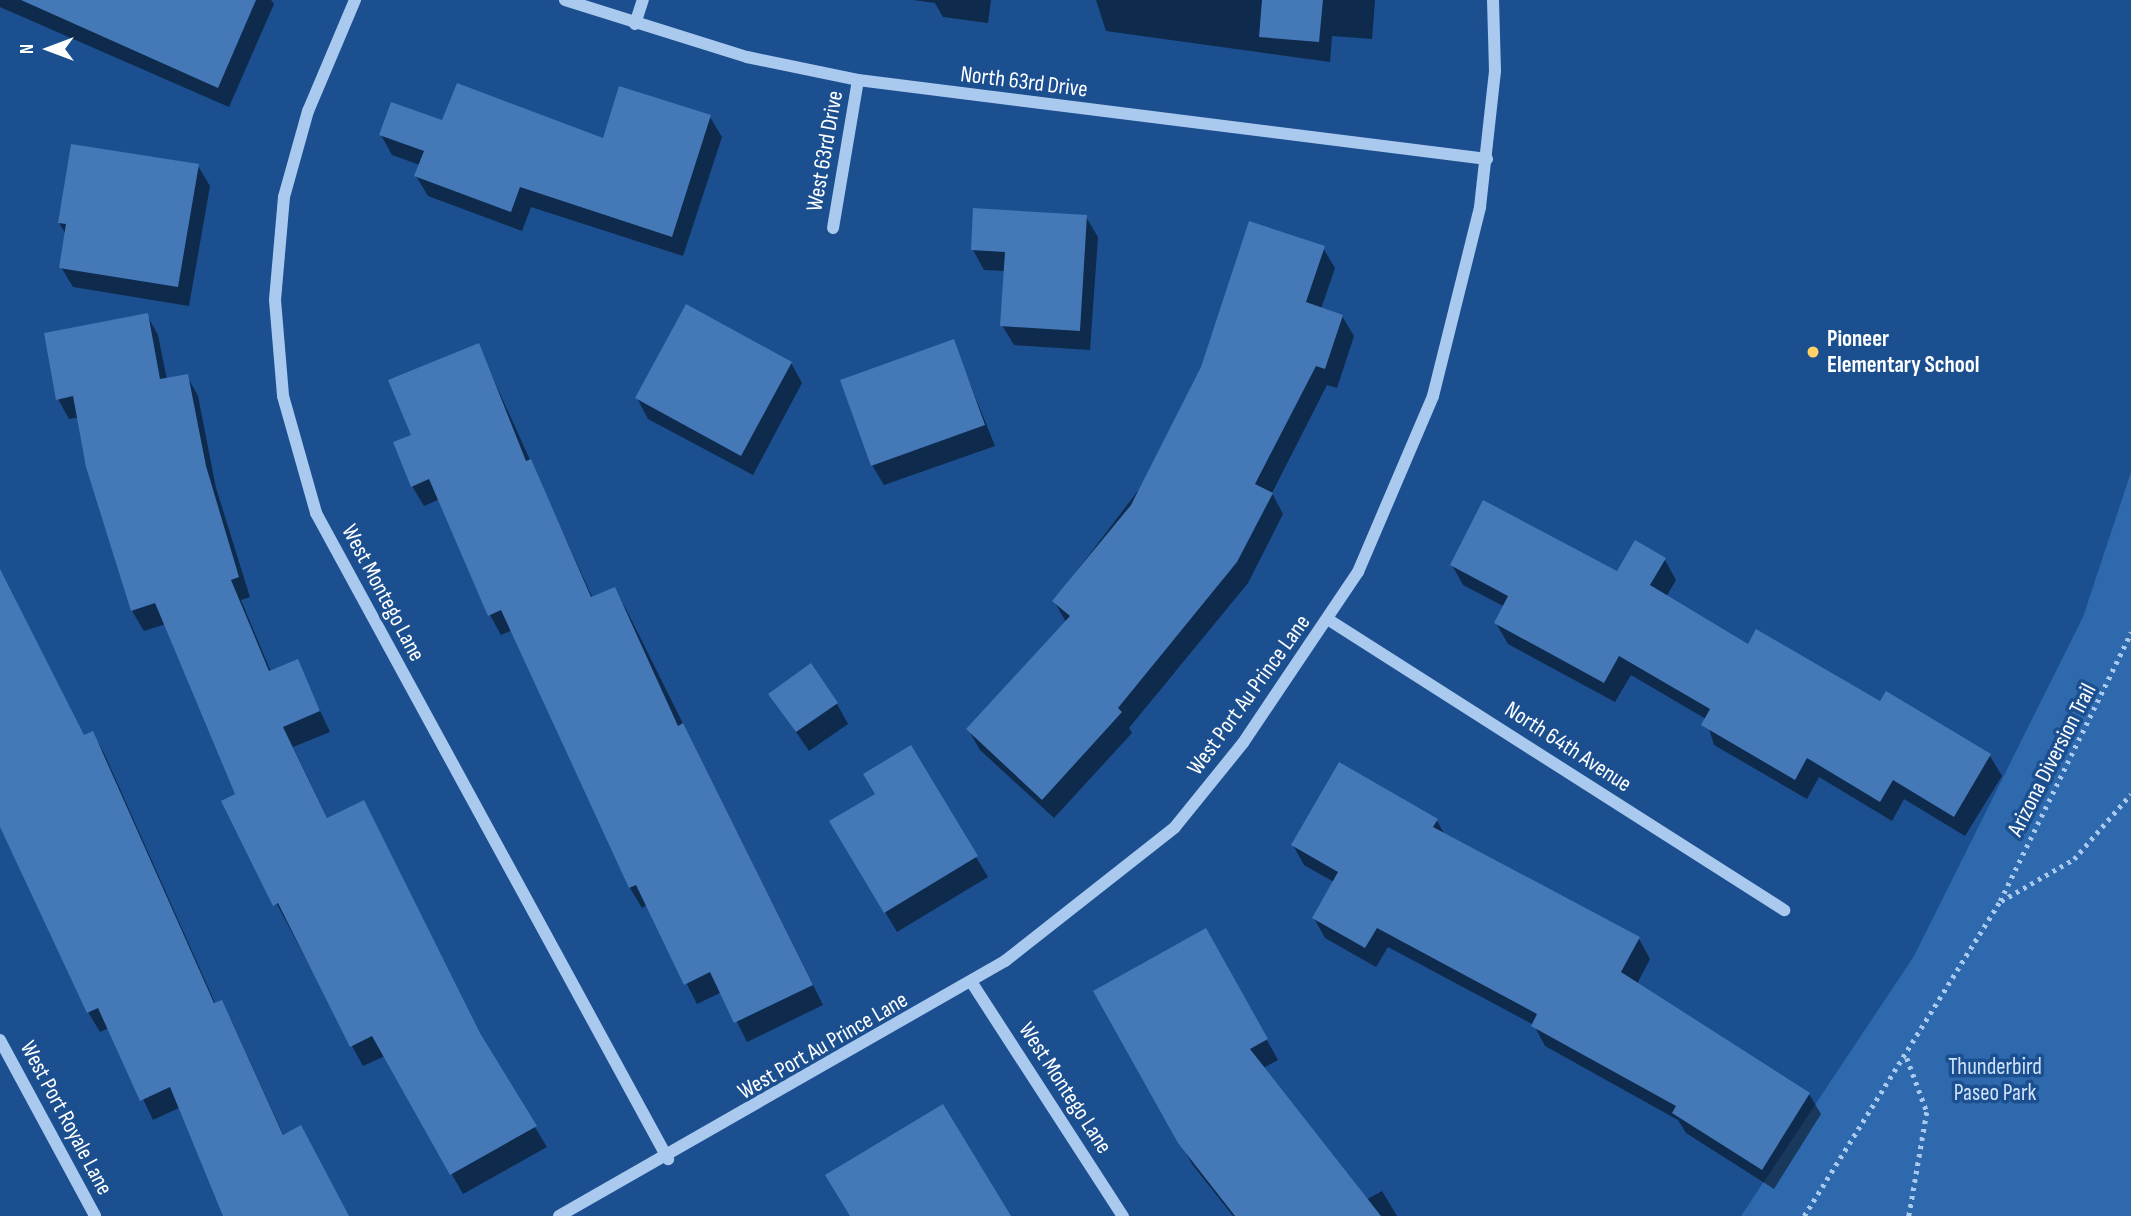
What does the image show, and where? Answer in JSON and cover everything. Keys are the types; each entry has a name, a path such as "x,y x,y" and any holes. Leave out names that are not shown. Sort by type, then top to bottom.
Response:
{"street":[{"name":"West Montego Lane","path":"355,0 308,111 284,197 275,300 283,396 316,513 668,1159"},
{"name":"North 63rd Drive","path":"565,0 635,24 858,80 1486,159"},
{"path":"635,24 643,0"},
{"name":"West Port Au Prince Lane","path":"559,1216 668,1159 972,983 1088,900 1175,827 1329,620 1358,572 1433,396 1486,159 1493,0"},
{"name":"West 63rd Drive","path":"833,228 858,80"},
{"name":"North 64th Avenue","path":"1329,620 1784,910"},
{"name":"West Montego Lane","path":"972,983 1123,1216"},
{"name":"West Port Royale Lane","path":"0,1040 95,1216"}],"path":[{"name":"Arizona Diversion Trail","path":"1804,1216 1907,1058 2000,901 2131,632"},
{"name":"Arizona Diversion Trail","path":"2000,901 2074,859 2131,794"},
{"path":"1907,1058 1927,1112 1909,1216"}],"green space":[{"name":"Thunderbird Paseo Park","path":"2131,472 2131,1216 1741,1216 1914,956 2083,617"}],"building":[{"path":"21,0 256,0 218,88"},
{"path":"1262,0 1323,0 1319,42 1259,37"},
{"path":"457,83 603,138 619,86 711,115 672,237 520,187 511,212 414,176 424,151 379,135 391,102 442,120"},
{"path":"71,144 199,164 178,287 59,268 66,224 58,223"},
{"path":"973,208 1087,215 1080,331 1000,326 1005,252 971,250"},
{"path":"1249,221 1325,246 1306,302 1343,315 1325,369 1316,366 1255,484 1273,493 1237,562 1118,708 1122,712 1042,800 966,729 1070,616 1052,601 1131,505 1201,367"},
{"path":"686,304 792,362 741,456 635,398"},
{"path":"148,313 160,379 188,374 206,466 239,577 231,580 269,671 298,659 320,711 283,727 327,818 364,800 480,1033 537,1126 450,1175 372,1036 350,1047 278,903 273,906 221,801 235,794 155,603 131,611 86,467 73,396 56,400 44,333"},
{"path":"954,339 985,425 871,466 840,380"},
{"path":"479,343 526,461 531,459 591,597 615,587 678,726 683,723 813,985 734,1023 710,972 684,985 636,885 629,888 501,610 488,616 429,479 411,487 393,442 411,435 388,380"},
{"path":"1483,500 1617,571 1635,540 1666,558 1650,585 1748,644 1756,629 1880,701 1886,691 1991,754 1954,817 1893,780 1880,802 1807,758 1795,780 1701,725 1710,709 1619,656 1604,683 1494,623 1508,596 1450,565"},
{"path":"0,569 84,735 93,731 214,1003 222,1000 283,1135 301,1125 349,1216 223,1216 170,1087 140,1101 98,1008 87,1013 0,827"},
{"path":"811,663 838,703 796,732 768,694"},
{"path":"911,745 978,856 884,913 829,821 875,794 863,774"},
{"path":"1339,762 1438,819 1433,827 1640,937 1621,972 1810,1093 1762,1170 1672,1113 1676,1106 1531,1026 1537,1014 1377,928 1365,948 1312,918 1338,872 1291,845"},
{"path":"1206,928 1268,1039 1250,1049 1381,1216 1235,1216 1178,1143 1093,991"},
{"path":"943,1104 1011,1216 850,1216 825,1175"}],"place":[{"name":"Pioneer Elementary School","path":"1813,352"}]}
